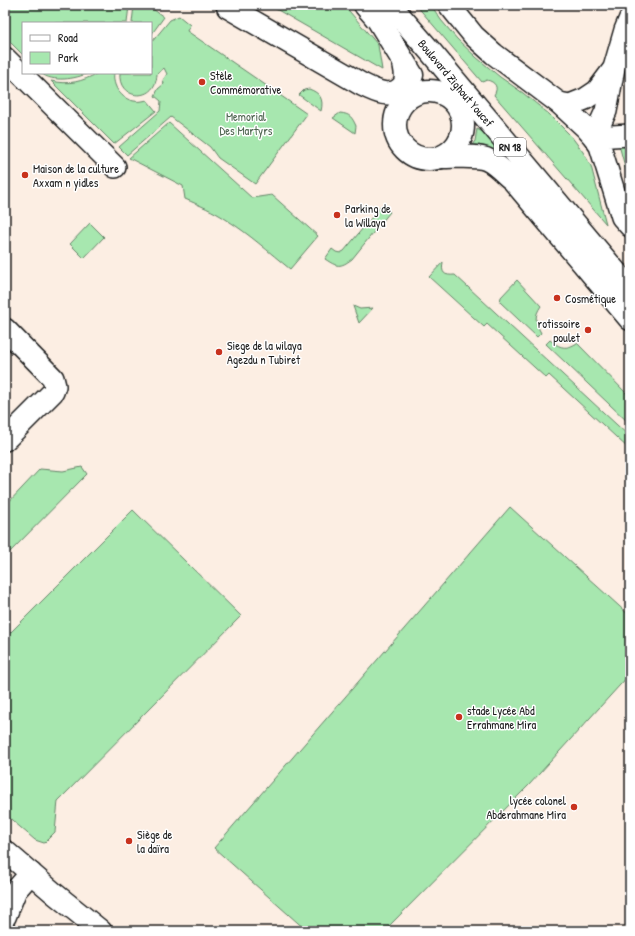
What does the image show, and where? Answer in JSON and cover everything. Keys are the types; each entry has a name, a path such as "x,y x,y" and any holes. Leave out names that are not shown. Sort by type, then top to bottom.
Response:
{"main road":[{"path":"365,5 378,20 411,74 490,123"},
{"name":"Boulevard Zighout Youcef","path":"390,5 630,289"},
{"path":"226,6 372,89 393,94 400,90 405,84 406,76 404,63"},
{"path":"430,51 448,80 450,98"},
{"path":"361,84 382,109 401,146 416,158 435,160 444,157 453,151 459,143 463,133 464,122 461,112 450,98 431,91 419,92 409,97 401,105 396,115 395,126 397,138"},
{"name":"RN 18","path":"444,157 474,157 488,160 500,168 513,180 630,319"}],"street":[{"path":"448,5 474,36 494,54 559,103 594,136 600,146 622,217 630,226"},
{"path":"594,136 606,111 614,68 630,18"},
{"path":"5,58 115,167"},
{"path":"559,103 570,105 584,100 597,91 614,68"},
{"path":"594,136 630,135"},
{"path":"5,329 53,378 55,386 52,392 5,440"},
{"path":"5,850 55,894 101,931"},
{"path":"5,917 16,890 31,873"}],"green space":[{"path":"5,5 129,5 127,22 22,22 22,54 5,37"},
{"path":"134,5 147,5 164,17 152,34 152,22 132,22"},
{"path":"269,5 344,5 378,45 382,70"},
{"path":"416,5 431,5 457,39 476,57 549,114 571,136 591,166 606,224 494,95 496,90 495,85 487,80 482,82"},
{"name":"Memorial Des Martyrs","path":"179,16 190,25 187,31 307,114 255,184 218,158 210,147 171,117 127,155 119,147 160,111 161,101 155,96 158,89 164,84 163,80 167,74 164,68 157,74 155,84 150,90 144,94 137,95 124,89 120,74 152,74 152,42 170,20"},
{"path":"43,74 85,74 64,79"},
{"path":"96,74 114,74 114,83 121,95 134,101 147,100 156,111 114,144 51,81 70,83 86,79"},
{"path":"309,89 316,92 320,97 322,103 321,111 299,95 304,90"},
{"path":"340,113 346,114 352,118 356,126 355,133 333,118"},
{"path":"169,123 252,198 272,195 318,236 290,269 235,225 212,211 185,199 183,186 129,158"},
{"path":"477,129 483,132 501,154 487,147 472,145 475,141"},
{"path":"630,144 630,185 619,145"},
{"path":"382,205 390,212 352,259 344,264 336,265 325,259 332,249 340,253 344,251"},
{"path":"90,223 104,237 84,258 70,244"},
{"path":"443,262 442,269 444,273 448,275 455,275 630,437 630,450 549,375 546,378 487,324 484,327 429,277"},
{"path":"517,280 541,306 536,316 537,326 541,333 537,337 500,302 501,297"},
{"path":"353,306 360,309 373,308 359,323"},
{"path":"550,340 563,347 570,347 577,343 630,397 630,424 546,344"},
{"path":"82,467 87,474 5,557 5,506 40,469 63,471"},
{"name":"stade Lycée Abd Errahmane Mira","path":"510,507 630,616 630,674 529,785 384,931 307,931 214,848"},
{"path":"133,510 241,616 58,801 55,832 44,843 35,840 5,814 5,638"}],"place":[{"name":"Stèle Commémorative","path":"202,82"},
{"name":"Maison de la culture Axxam n yidles","path":"25,175"},
{"name":"Parking de la Willaya","path":"337,215"},
{"name":"Cosmétique","path":"557,298"},
{"name":"rotissoire poulet","path":"588,330"},
{"name":"Siege de la wilaya Agezdu n Tubiret","path":"219,352"},
{"name":"stade Lycée Abd Errahmane Mira","path":"459,717"},
{"name":"lycée colonel Abderahmane Mira","path":"574,807"},
{"name":"Siège de la daïra","path":"129,841"}]}
